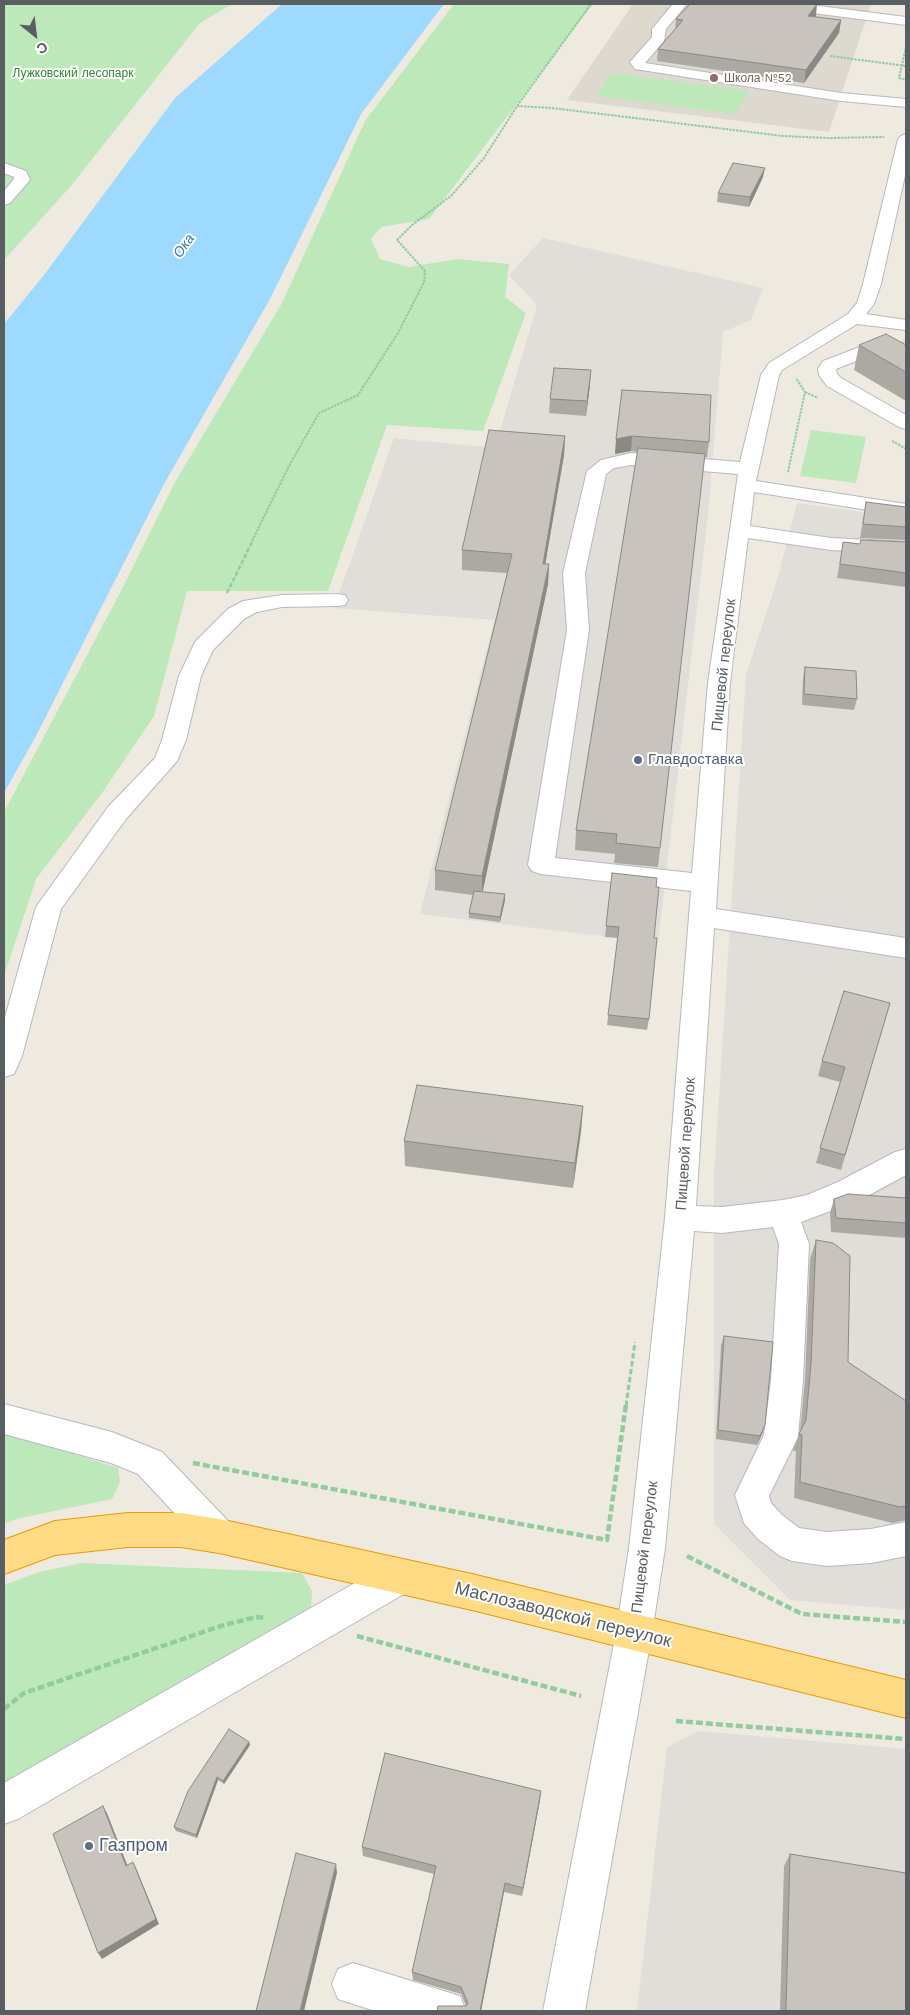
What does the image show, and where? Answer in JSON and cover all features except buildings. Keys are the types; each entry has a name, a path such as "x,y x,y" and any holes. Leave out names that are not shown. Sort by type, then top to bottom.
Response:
{"highway":[{"name":"Маслозаводской переулок","path":"4,1557 55,1538 128,1530 181,1530 219,1536 491,1596 906,1700"}],"street":[{"path":"680,4 659,30 659,38 637,62 640,66 831,95 906,103"},
{"path":"774,4 906,21"},
{"path":"854,318 865,304 872,284 906,139"},
{"path":"4,168 20,174 22,180 4,200"},
{"path":"887,214 904,217"},
{"path":"854,318 906,325"},
{"name":"Пищевой переулок","path":"564,2011 634,1633 647,1548 680,1218 719,683 747,477 770,376 775,367 854,318"},
{"path":"906,348 876,347 829,365 826,369 834,382 906,423"},
{"path":"705,883 541,865 578,630 574,573 597,471 608,464 631,459 747,477 906,510"},
{"path":"740,531 831,544 906,548"},
{"path":"4,1066 49,906 117,813 165,760 174,740 190,676 203,647 236,614 252,606 282,601 337,600"},
{"path":"703,918 906,948"},
{"path":"680,1218 722,1220 783,1213 810,1207 849,1191 906,1161"},
{"path":"783,1213 794,1244 781,1437 752,1495 756,1511 770,1527 792,1544 827,1549 871,1546 906,1539"},
{"path":"4,1419 112,1448 150,1463 219,1536"},
{"path":"4,1805 401,1576"},
{"path":"352,1984 444,2011"}],"path":[{"path":"226,596 289,466 319,412 358,396 398,333 424,282 425,271 397,240 412,225 451,196 484,158 517,106 591,4"},
{"path":"906,47 898,78 906,80"},
{"path":"830,56 906,66"},
{"path":"517,106 552,108 783,136 829,138 885,136"},
{"path":"150,1463 172,1459 607,1540"},
{"path":"687,1556 802,1614 906,1622"},
{"path":"676,1721 906,1739"}],"shaded area":[{"name":"Школа №52","path":"633,4 871,4 829,132 567,100"},
{"path":"543,238 763,288 751,320 723,332 708,514 658,943 420,914 494,620 334,608 394,438 495,448 537,305 509,275"},
{"path":"797,503 906,518 906,1610 790,1600 714,1524 714,1175 746,675 777,580"},
{"path":"698,1731 906,1749 906,2011 637,2011 667,1747"}],"green space":[{"name":"Лужковский лесопарк","path":"4,4 232,4 200,23 70,187 4,260"},
{"path":"454,4 593,4 429,219 381,227 371,239 380,259 409,267 457,259 509,264 505,297 526,313 483,431 387,425 328,591 187,591 154,716 102,793 36,879 4,976 4,812 122,589 174,484 282,303 365,121"},
{"path":"611,73 749,91 735,114 597,96"},
{"path":"811,430 866,437 856,483 800,476"},
{"path":"4,1432 118,1468 120,1482 112,1499 16,1519 4,1524"},
{"path":"82,1563 302,1573 312,1591 311,1610 4,1783 4,1585 39,1572"}],"water":[{"name":"Ока","path":"282,4 444,4 361,114 270,299 164,484 36,736 4,793 4,324 44,275 175,98"}],"place":[{"name":"Школа №52","path":"714,78"},
{"name":"Главдоставка","path":"638,760"},
{"name":"Газпром","path":"89,1846"}]}
